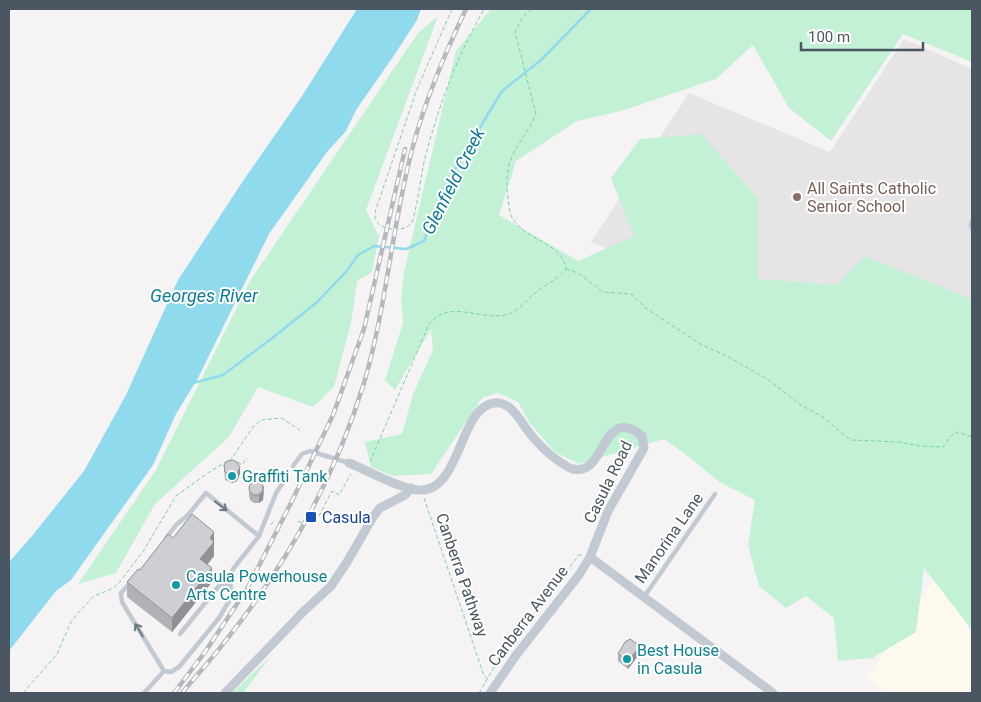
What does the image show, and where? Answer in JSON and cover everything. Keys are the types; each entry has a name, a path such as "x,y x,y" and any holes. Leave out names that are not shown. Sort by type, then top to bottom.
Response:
{"street":[{"name":"Casula Road","path":"423,490 433,487 447,474 460,444 473,421 481,409 492,403 504,404 510,408 545,451 572,469 584,468 590,465 614,431 630,429 642,436 644,448 608,512 590,557"},
{"path":"351,467 411,488 423,490"},
{"path":"225,693 304,611 331,586 380,508 405,495 411,488"},
{"path":"590,557 772,693"},
{"name":"Canberra Avenue","path":"490,693 517,654 579,575 590,557"}],"lane":[{"path":"972,221 972,229"},
{"path":"293,466 302,454 310,451 351,467"},
{"path":"164,671 171,672 179,667 219,618 230,596 233,569 259,536 276,493 282,484"},
{"path":"159,546 206,493 259,536"},
{"name":"Manorina Lane","path":"644,597 715,494"},
{"path":"131,581 121,593 122,602 164,671"},
{"path":"180,634 218,587 230,583"},
{"path":"144,693 164,671"}],"path":[{"path":"452,9 417,89 376,209 376,220 380,225 390,229 407,228 412,222 418,199 424,160 440,102 465,43 484,9"},
{"path":"532,9 522,18 515,32 536,114 510,164 507,189 510,212 513,221 535,239 550,246 562,256 566,269"},
{"path":"566,269 578,273 604,292 630,294 642,306 702,345 725,355 767,379 801,405 823,417 852,440 899,442 934,447 943,446 952,435 958,432 972,437"},
{"path":"369,464 429,324 438,316 447,313 458,312 502,316 511,313 566,269"},
{"path":"23,693 57,654 71,622 78,613 94,596 111,589 119,583 144,550 176,496 212,470 230,461 253,426 261,420 281,418 300,430"},
{"path":"239,463 242,465 247,458"},
{"path":"319,516 332,491 339,495 351,467"},
{"name":"Canberra Pathway","path":"423,490 426,505 484,676 487,678"},
{"path":"298,521 302,523"},
{"path":"479,693 487,678 579,555 590,557"}],"shaded area":[{"name":"All Saints Catholic Senior School","path":"904,39 972,69 972,349 823,343 591,242 689,93 830,152"},
{"path":"940,571 972,634 972,693 888,693 867,677"}],"green space":[{"path":"491,9 972,9 972,62 903,34 831,141 789,108 753,45 716,79 621,111 577,121 516,161 499,215 578,261 634,236 611,178 640,139 701,134 758,198 758,279 838,285 864,256 972,299 972,630 924,568 916,632 872,658 838,661 834,618 806,596 786,608 759,586 748,545 755,500 721,483 664,439 579,464 555,452 529,422 518,402 498,393 482,398 431,474 393,476 371,467 365,442 402,434 413,394 433,350 431,329 395,390 385,380 403,323 401,298 404,272 456,51"},
{"path":"438,16 366,210 379,236 372,272 357,281 351,323 334,387 313,407 258,387 229,437 155,504 116,573 78,584 156,470 250,281 418,33"},
{"path":"271,656 243,693 232,693"}],"water":[{"name":"Georges River","path":"357,9 421,9 417,20 356,110 346,131 327,152 269,234 198,378 176,414 153,465 71,580 56,591 9,651 9,562 84,471 126,395 178,280 302,96"}],"building":[{"path":"233,460 240,467 237,474 232,476 225,472 224,465 227,461"},
{"path":"253,481 259,481 263,488 259,495 253,495 249,491 249,485"},
{"name":"Casula Powerhouse Arts Centre","path":"192,514 214,532 210,538 214,542 200,559 212,568 172,618 127,582 138,569 140,570 168,534 173,538"},
{"path":"630,639 640,646 628,661 618,654 625,642"}],"waterway":[{"name":"Glenfield Creek","path":"193,383 223,375 271,339 316,303 346,272 358,255 374,246 406,249 424,241 439,201 459,162 502,91 541,60 591,9"}],"railway":[{"path":"182,693 246,615 267,584 306,520 338,453 352,418 372,354 413,146 437,76 466,9"},
{"path":"174,693 205,652 247,589 333,415 364,329 405,149"}],"place":[{"name":"All Saints Catholic Senior School","path":"797,197"},
{"name":"Graffiti Tank","path":"232,476"},
{"name":"Casula","path":"311,517"},
{"name":"Casula Powerhouse Arts Centre","path":"176,585"},
{"name":"Best House in Casula","path":"627,659"}]}
